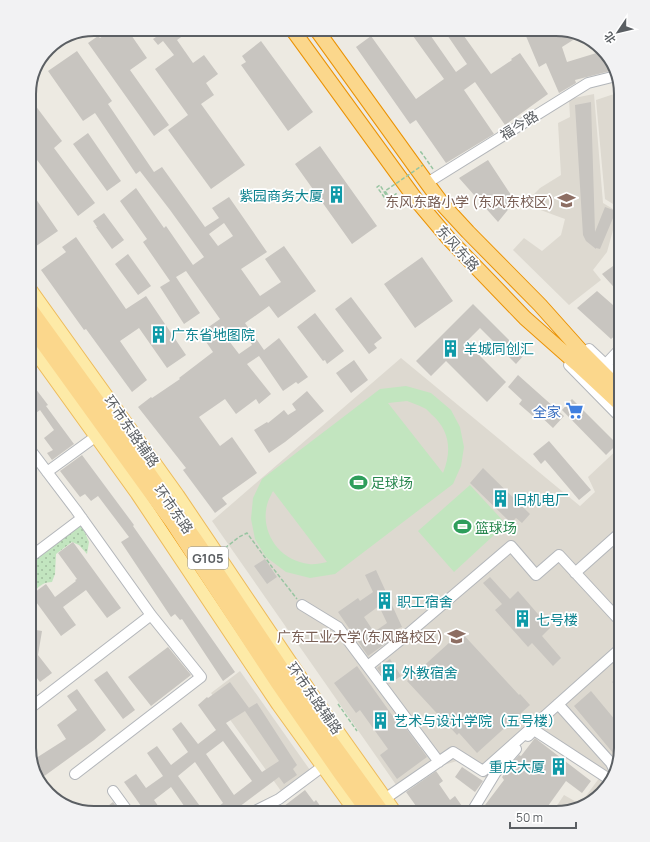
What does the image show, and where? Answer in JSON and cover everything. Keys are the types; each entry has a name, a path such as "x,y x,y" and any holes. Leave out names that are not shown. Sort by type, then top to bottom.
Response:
{"highway":[{"name":"东风东路","path":"297,36 432,220 466,258 525,318 614,398"},
{"name":"东风东路","path":"321,36 444,206 614,384"},
{"name":"环市东路","path":"36,316 199,544 296,690 378,806"},
{"name":"环市东路","path":"36,334 101,432 172,522 258,654 364,806"}],"main road":[{"name":"环市东路辅路","path":"36,297 174,489 316,700 391,806"},
{"path":"36,353 101,432 145,505 274,699 351,806"}],"street":[{"name":"福今路","path":"427,183 588,83 612,77"},
{"path":"540,305 614,373"},
{"path":"525,318 590,388 614,411"},
{"path":"605,365 614,355"},
{"path":"47,472 101,432"},
{"path":"36,457 152,615 201,677 75,774"},
{"path":"36,553 82,518"},
{"path":"575,573 614,538"},
{"path":"368,666 511,546 536,575 559,555 614,615"},
{"path":"302,604 338,627 439,762"},
{"path":"36,704 152,615"},
{"path":"386,798 453,752 483,772 614,654"},
{"path":"558,704 612,764"},
{"path":"475,806 496,772 534,730 606,777"},
{"path":"265,806 279,799 322,767"},
{"path":"113,791 124,806"}],"path":[{"path":"389,200 380,185 377,187 389,204 392,201 386,191 424,164"},
{"path":"224,548 247,533 302,604"},
{"path":"338,704 357,731"}],"shaded area":[{"name":"东风东路小学 (东风东校区)","path":"594,94 603,203 614,210 614,227 607,252 593,270 601,280 569,305 513,250 524,238 542,251 561,235 565,219 538,209 529,199 540,188 561,175 558,123 570,117 569,99"},
{"path":"614,94 614,205 605,199 596,100"},
{"name":"广东工业大学(东风路校区)","path":"401,358 580,506 595,492 588,477 614,453 614,748 613,759 608,774 607,775 536,726 487,779 457,761 437,767 399,789 212,521"},
{"path":"240,671 310,770 281,791 211,693"},
{"path":"600,777 604,780 594,792 584,799"},
{"path":"564,795 577,802 564,806 557,806"}],"green space":[{"name":"足球场","path":"406,386 431,393 451,410 460,427 464,447 461,466 453,484 335,574 310,578 286,572 266,557 255,539 251,519 253,498 262,479 380,389","holes":["407,401 426,409 437,420 446,434 448,441 448,457 443,473 388,403","273,491 327,562 318,564 299,562 289,557 274,544 267,526 266,515 267,503"]},
{"name":"篮球场","path":"470,485 506,524 454,572 418,531"},
{"path":"79,525 83,528 89,542 87,554 79,545 72,542 56,554 55,574 52,582 41,585 36,589 36,556"}],"building":[{"path":"98,36 100,38 103,36 132,36 147,58 130,70 169,125 154,136 88,43"},
{"path":"158,36 183,36 177,40 193,63 204,55 218,74 206,83 214,95 201,104 245,165 211,189 168,130 188,115 155,69 174,55 163,41 158,45 153,39"},
{"path":"371,36 416,99 444,79 413,36 431,36 456,72 467,64 448,36 464,36 491,74 520,53 548,94 505,125 475,82 464,90 494,134 446,163 416,120 410,124 356,47"},
{"path":"526,36 560,36 575,39 562,47 567,62 597,53 609,71 575,80 576,83 559,93 546,63 539,67"},
{"path":"261,41 313,112 288,131 241,65 246,62 242,56"},
{"path":"77,51 112,101 108,104 154,172 162,167 205,227 219,218 212,208 229,197 267,252 241,269 260,296 281,282 265,259 284,246 316,291 278,318 269,306 245,323 264,350 279,338 308,377 298,384 296,382 283,391 259,356 247,364 271,394 259,404 256,399 236,414 225,399 199,417 220,446 232,437 257,473 222,498 227,504 215,513 183,470 186,468 138,407 180,379 179,378 213,352 200,333 220,319 186,271 176,277 200,313 184,324 160,287 170,281 143,242 147,239 120,201 136,188 164,228 166,226 193,265 204,257 140,171 136,174 95,113 83,121 48,71","holes":["224,223 233,236 218,246 209,234","240,327 252,345 239,354 226,337"]},
{"path":"591,102 595,232 605,207 614,210 614,216 600,249 596,249 586,241 583,235 575,105"},
{"path":"36,106 62,141 54,148 95,203 78,216 36,159"},
{"path":"88,133 121,181 107,191 73,144"},
{"name":"紫园商务大厦","path":"320,146 377,226 352,244 295,164"},
{"path":"488,160 515,201 498,222 459,178"},
{"path":"36,199 58,231 36,246"},
{"path":"104,213 124,240 112,249 93,221"},
{"path":"76,237 126,309 146,296 186,355 167,368 139,328 120,341 147,380 132,392 86,329 84,330 41,270 66,252 62,247"},
{"path":"128,254 151,286 138,295 115,264"},
{"path":"422,257 453,301 415,328 384,284"},
{"path":"613,266 614,267 614,287 602,274"},
{"path":"597,291 614,306 614,337 611,339 577,308"},
{"path":"351,297 382,338 374,344 377,348 369,354 335,309"},
{"name":"羊城同创汇","path":"473,304 524,355 516,364 480,328 466,342 506,382 487,402 446,361 431,376 416,361"},
{"path":"315,313 344,351 327,364 325,360 323,361 297,327"},
{"path":"354,360 368,380 351,393 336,373"},
{"path":"518,375 564,416 553,428 537,413 534,417 519,404 522,400 508,387"},
{"path":"36,389 48,405 46,406 74,444 52,460 47,453 53,450 44,438 54,430 40,410 36,413"},
{"path":"307,391 324,411 269,453 254,430 267,422 268,423 284,410 288,415 296,410 292,404"},
{"path":"572,399 614,441 614,447 606,455 562,410"},
{"path":"549,441 591,490 579,500 545,460 541,464 533,454"},
{"path":"82,455 134,525 133,526 235,672 223,681 182,619 180,620 175,614 171,617 121,542 129,537 98,496 91,501 85,494 80,497 60,471"},
{"name":"旧机电厂","path":"483,468 530,514 522,523 516,518 511,523 470,483"},
{"path":"73,542 121,608 107,618 86,590 63,607 76,625 61,636 36,602 36,591 46,584 55,597 77,579 58,553"},
{"path":"265,559 277,577 267,584 254,566"},
{"path":"376,570 402,627 385,634 389,641 368,656 338,612 358,598 360,601 373,592 365,575","holes":["379,606 387,623 374,632 364,617"]},
{"name":"七号楼","path":"490,577 510,599 518,591 550,628 542,636 561,658 553,666 532,643 528,647 495,610 502,604 483,583"},
{"path":"36,630 42,631 38,655 52,673 40,682 36,677"},
{"path":"461,632 530,705 477,753 459,733 457,735 407,681"},
{"path":"168,647 191,675 151,706 128,677"},
{"name":"外教宿舍","path":"390,659 401,676 389,684 377,668"},
{"name":"艺术与设计学院（五号楼）","path":"357,666 402,729 405,727 427,757 397,779 380,755 388,749 360,710 356,713 334,683"},
{"path":"107,671 135,710 123,719 94,680"},
{"path":"230,682 249,708 257,703 297,765 293,769 297,775 284,784 279,777 240,806 219,806 223,803 195,762 178,776 200,806 184,806 171,787 154,800 158,806 141,806 124,782 136,774 146,788 163,776 147,753 157,746 171,765 188,752 172,729 181,722 198,744 216,730 198,705 207,697 208,698","holes":["245,711 279,761 262,772 226,723","223,741 252,781 234,795 206,754"]},
{"path":"77,689 106,730 44,776 40,770 37,758 66,739 57,725 77,710 67,696"},
{"path":"591,691 614,719 613,754 574,706"},
{"path":"535,738 591,781 582,793 566,781 548,806 484,806 504,780 502,777 507,771 506,770 519,755 521,756"},
{"path":"462,767 483,781 475,792 455,777"},
{"path":"436,771 443,781 439,784 450,800 455,796 462,806 416,806 406,792"},
{"path":"305,790 314,802 316,800 320,806 284,806"},
{"path":"113,802 116,806 108,806"}],"place":[{"name":"紫园商务大厦","path":"336,195"},
{"name":"东风东路小学 (东风东校区)","path":"567,201"},
{"name":"广东省地图院","path":"158,334"},
{"name":"羊城同创汇","path":"451,348"},
{"name":"全家","path":"574,411"},
{"name":"足球场","path":"358,482"},
{"name":"旧机电厂","path":"500,499"},
{"name":"篮球场","path":"462,527"},
{"name":"职工宿舍","path":"384,601"},
{"name":"七号楼","path":"523,619"},
{"name":"广东工业大学(东风路校区)","path":"456,636"},
{"name":"外教宿舍","path":"389,672"},
{"name":"艺术与设计学院（五号楼）","path":"381,720"},
{"name":"重庆大厦","path":"558,766"}]}
